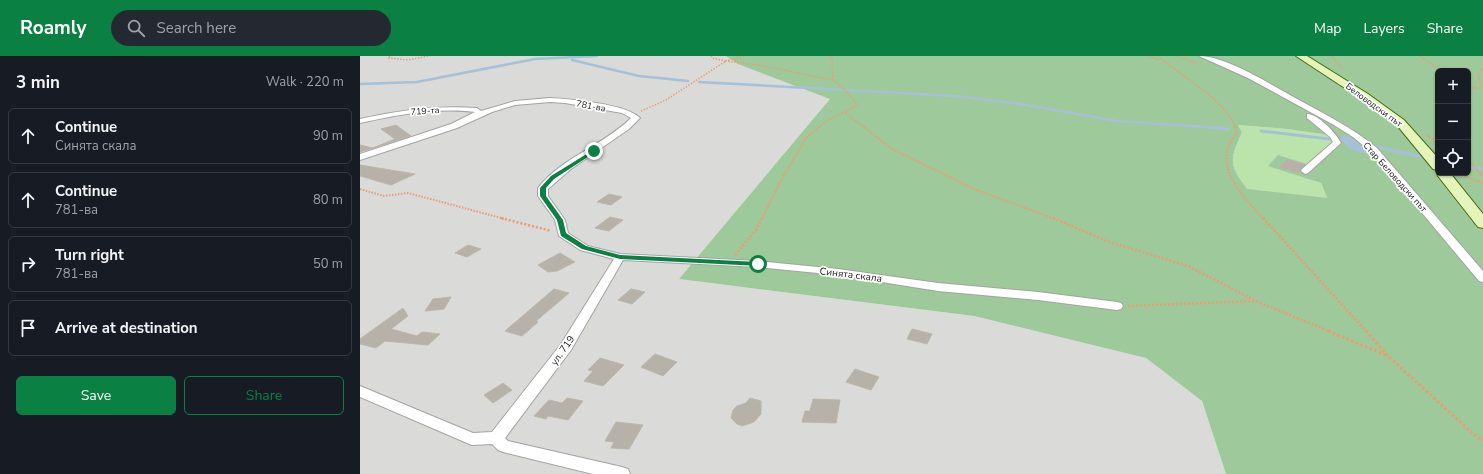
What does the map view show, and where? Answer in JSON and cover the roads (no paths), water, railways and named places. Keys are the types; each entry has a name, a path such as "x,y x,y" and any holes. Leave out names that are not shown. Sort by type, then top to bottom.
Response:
{"street":[{"name":"Стар Беловодски път","path":"1202,56 1258,81 1341,126 1364,142 1374,150 1483,278"},
{"name":"Беловодски път","path":"1301,56 1364,96 1400,122 1435,163"},
{"name":"781-ва","path":"360,158 471,118 489,110 504,106 550,100 624,111 636,118 631,124 594,151 552,178 543,188 543,196 560,220 563,234 584,248"},
{"path":"1304,106 1305,112 1336,140 1305,171"},
{"name":"719-та","path":"360,120 425,111 477,110 479,113 471,118"},
{"path":"1445,176 1483,224"},
{"name":"Синята скала","path":"584,248 620,257 758,264 838,272 938,286 1117,306"},
{"name":"ул. 719","path":"496,438 566,347 620,257"},
{"path":"360,391 472,439 496,438 503,446 622,474"}],"water":[{"path":"1348,135 1372,155 1358,152 1345,145 1341,137"}],"waterway":[{"path":"360,84 417,82 535,59 597,56"},
{"path":"572,60 639,76 688,81"},
{"path":"699,82 956,96 1014,103 1117,121 1209,127"},
{"path":"1209,127 1221,128"},
{"path":"1209,127 1229,129"},
{"path":"1261,131 1346,141"},
{"path":"1354,142 1435,159"},
{"path":"1471,167 1483,169"}]}
